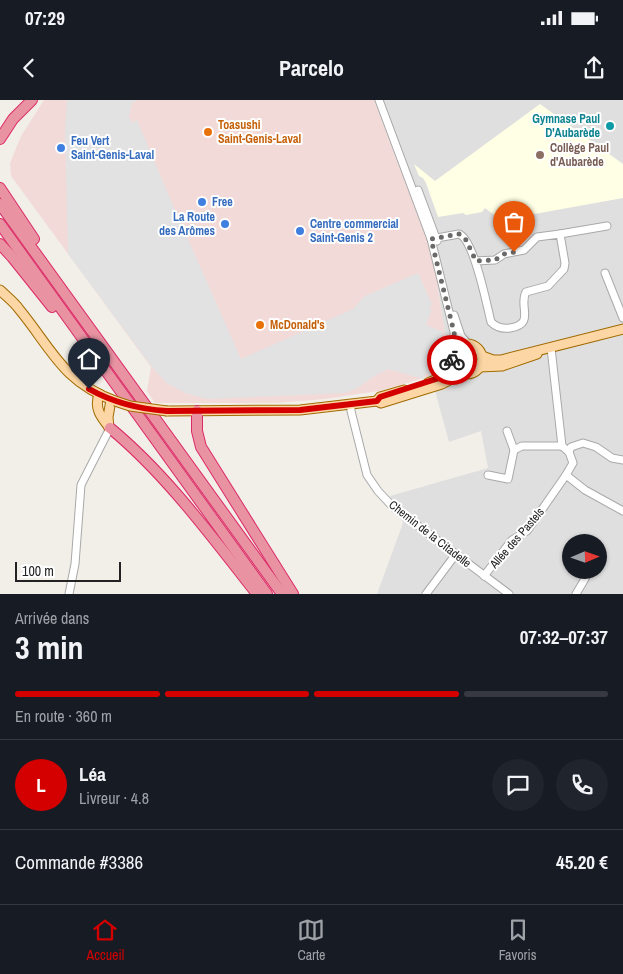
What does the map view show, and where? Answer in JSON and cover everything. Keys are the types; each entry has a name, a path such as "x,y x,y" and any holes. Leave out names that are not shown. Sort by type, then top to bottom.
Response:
{"highway":[{"path":"0,139 13,119 32,100"},
{"path":"0,188 49,261 51,274"},
{"path":"0,204 282,594"},
{"path":"0,224 268,594"},
{"path":"0,244 60,317 70,321"},
{"path":"197,411 197,431 201,447 293,594"},
{"path":"110,428 140,456 177,496 257,594"}],"main road":[{"path":"0,290 19,308 51,354 69,374 99,394 139,408 167,411 300,410 377,401 381,403 442,384 463,373 472,373 479,367 482,356"},
{"path":"377,401 380,397 439,378 448,372 454,351 460,345 468,344 477,348 482,356 493,360 501,360 623,329"},
{"path":"479,367 502,366 526,359 550,348"},
{"path":"452,360 456,368 463,373"},
{"path":"99,394 96,402 97,410 110,428"},
{"path":"110,428 108,417 113,400"}],"street":[{"path":"379,100 433,238 458,328 461,336 468,344"},
{"path":"476,261 495,260 504,254 524,250 537,237 607,226"},
{"path":"433,238 462,235 465,238 476,261 491,322 496,327 511,328 523,322 525,318 523,299 526,292 548,286 564,269 565,263 560,234"},
{"path":"433,238 454,332 454,351"},
{"path":"605,273 623,318"},
{"path":"550,348 562,446"},
{"name":"Chemin de la Citadelle","path":"351,405 367,475 378,491 394,507 509,594"},
{"path":"69,594 75,564 81,485 110,428"},
{"path":"488,475 508,479 514,450 506,430"},
{"path":"514,450 522,446 562,446 569,452 572,447 583,443 596,447 612,458 623,460"},
{"name":"Allée des Pastels","path":"484,576 512,540 527,531 566,475 573,464 569,452"},
{"path":"566,475 585,490 623,511"},
{"path":"426,594 456,554"},
{"path":"576,594 585,579"}],"shaded area":[{"path":"44,100 374,100 401,172 413,194 432,249 447,348 446,360 440,369 431,376 379,391 325,399 275,403 155,403 147,391 151,367 11,176 10,163 21,136"},
{"path":"67,100 138,100 132,103 129,116 132,123 137,120 241,359 353,309 365,296 418,273 432,304 429,308 432,309 426,325 443,332 441,341 446,341 447,352 442,368 430,376 426,373 424,379 388,369 356,389 344,393 207,399 185,393 167,383 152,367 68,254 65,131"},
{"path":"374,100 623,100 623,594 377,594 403,523 390,496 488,468 481,431 449,442 431,376 440,369 446,360 447,348 432,249 413,194 401,172"},
{"name":"Collège Paul d'Aubarède","path":"540,104 623,164 623,198 501,220 485,208 482,212 438,217 426,183 419,176 414,164 435,181"}],"way so far":[{"path":"452,360 456,346 454,332 431,239 441,236 462,235 476,261 495,260 504,254 514,252"}],"place":[{"name":"Gymnase Paul D'Aubarède","path":"610,126"},
{"name":"Toasushi Saint-Genis-Laval","path":"208,132"},
{"name":"Feu Vert Saint-Genis-Laval","path":"61,148"},
{"name":"Collège Paul d'Aubarède","path":"540,155"},
{"name":"Free","path":"202,202"},
{"name":"La Route des Arômes","path":"225,224"},
{"name":"Centre commercial Saint-Genis 2","path":"300,231"},
{"name":"McDonald's","path":"260,325"}],"route":[{"path":"89,389 110,400 130,406 167,411 300,410 377,401 380,397 439,378 448,372 452,360"}]}
